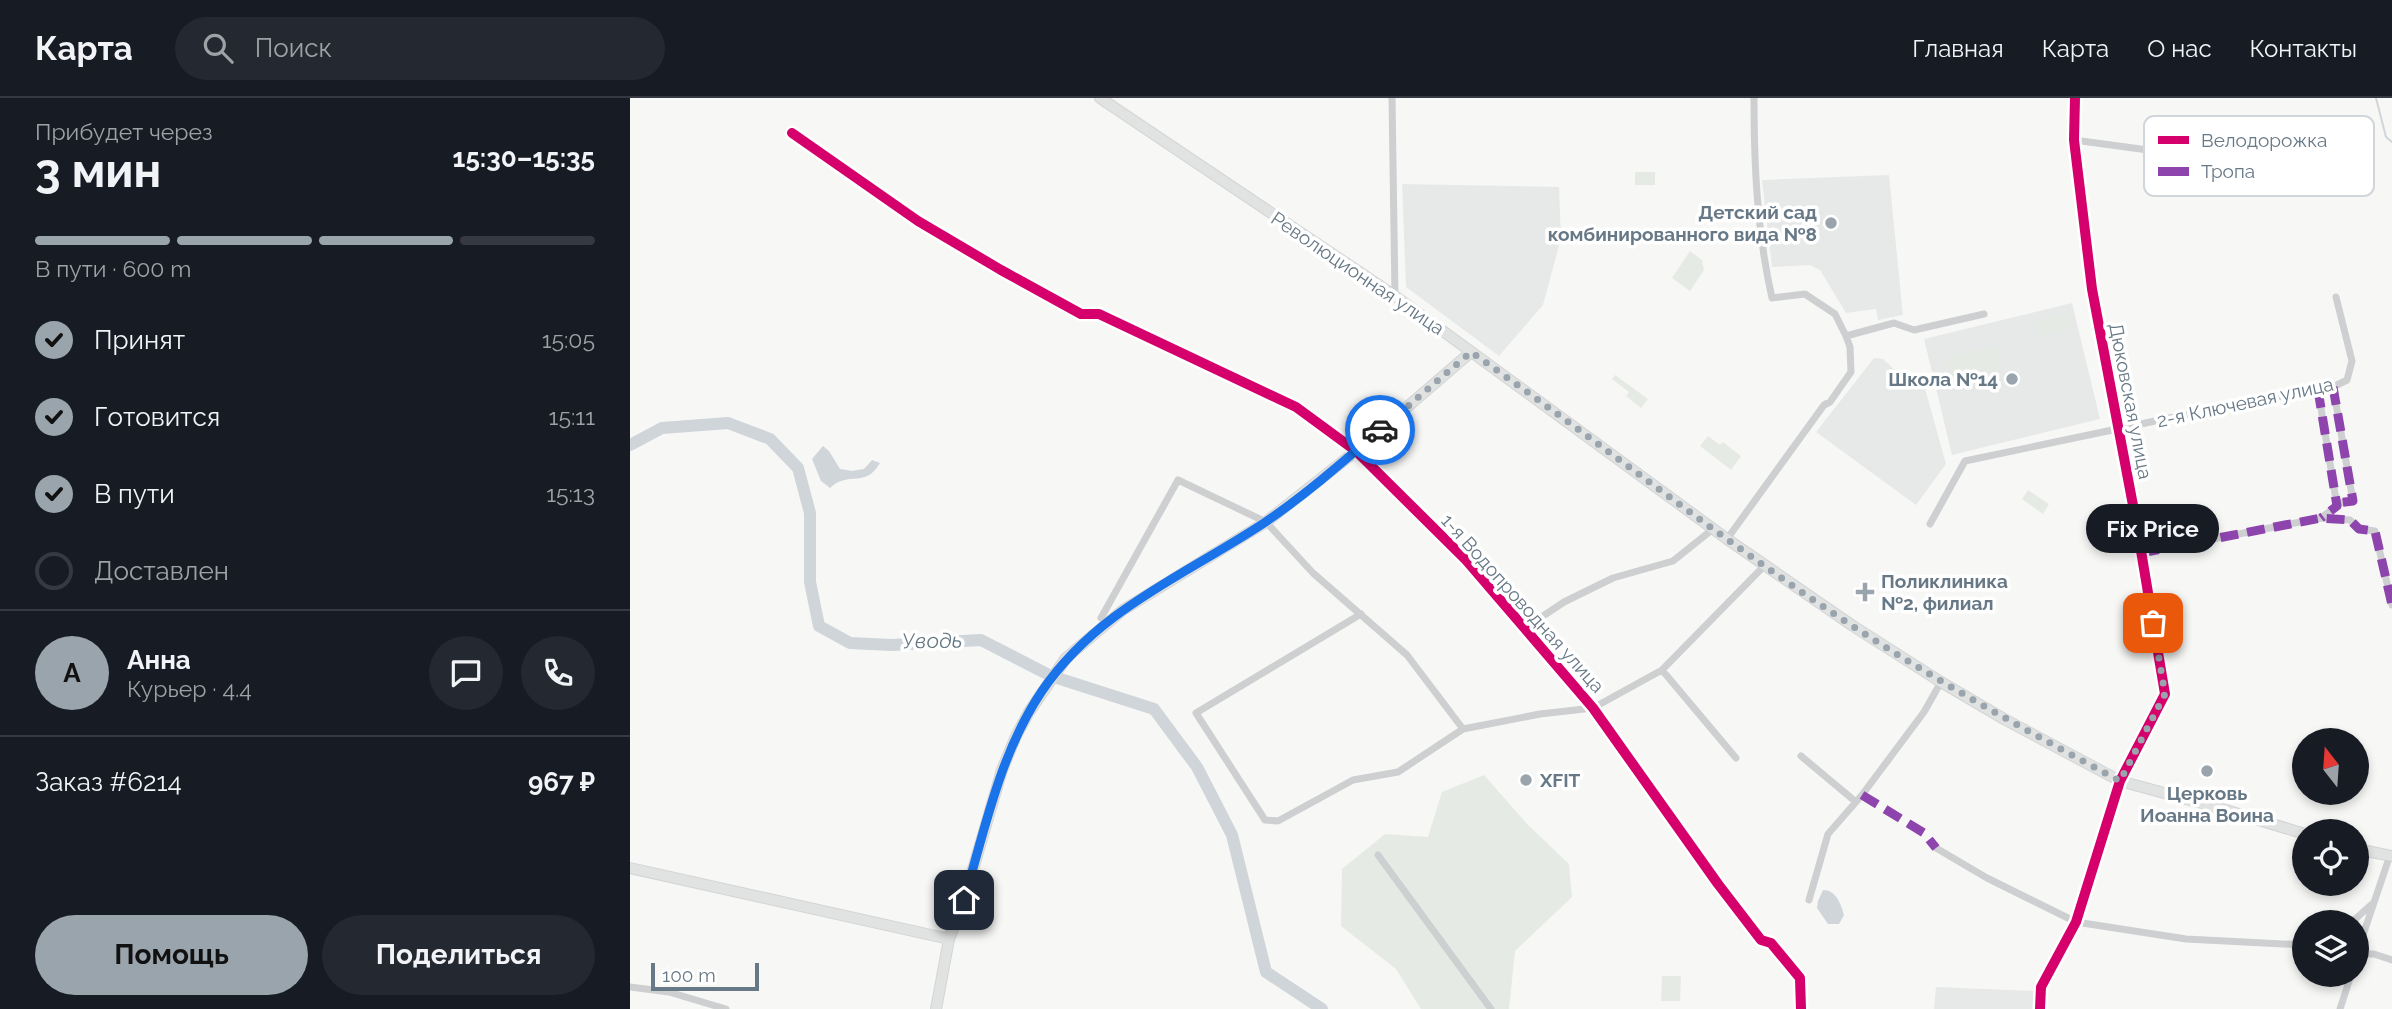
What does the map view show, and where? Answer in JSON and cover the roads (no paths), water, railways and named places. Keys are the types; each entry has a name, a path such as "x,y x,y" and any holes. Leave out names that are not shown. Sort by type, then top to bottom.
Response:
{"main road":[{"name":"Революционная улица","path":"1100,98 1395,296 1727,539 1853,626 1941,682 2120,781 2292,830"},
{"name":"Дюковская улица","path":"2075,98 2074,140 2092,289 2165,694 2120,781"},
{"path":"936,1009 949,939 964,900 1002,769 1029,712 1066,658 1086,639 1152,590 1266,522 1356,451 1471,352"},
{"path":"2369,851 2391,856"},
{"path":"630,868 949,939"}],"street":[{"path":"1392,98 1395,296"},
{"path":"1727,539 1851,372 1850,347 1835,314 1805,294 1772,298 1765,267 1755,177 1754,98"},
{"name":"1-я Водопроводная улица","path":"792,133 918,221 1001,270 1081,314 1100,314 1296,407 1356,451 1466,560 1593,708 1718,884 1761,940 1771,943 1800,978 1801,1009"},
{"path":"2074,140 2144,149"},
{"name":"2-я Ключевая улица","path":"1930,524 1965,461 2236,404 2333,387 2347,380 2352,361 2336,297"},
{"path":"1846,336 1894,323 1914,330 1984,314"},
{"path":"2333,387 2353,501 2337,503"},
{"path":"2318,390 2337,503 2336,509 2321,518"},
{"path":"1101,618 1178,480 1266,522 1313,573 1407,656 1463,729"},
{"path":"2141,552 2321,518 2350,520 2359,529 2375,531 2392,605"},
{"path":"1525,628 1564,602 1612,578 1673,561 1713,529"},
{"path":"1361,614 1196,713 1265,821 1278,821 1353,780 1398,772 1463,729 1540,713 1593,708 1662,670 1765,565"},
{"path":"1662,670 1735,758"},
{"path":"1809,900 1828,834 1857,802 1924,712 1941,682"},
{"path":"1801,756 1857,802"},
{"path":"2040,1009 2041,987 2076,922 2120,781"},
{"path":"1936,848 1987,878 2076,922 2186,939 2292,944"},
{"path":"1378,855 1491,1009"},
{"path":"2369,918 2391,856"},
{"path":"2366,910 2374,903"},
{"path":"2369,954 2392,960"},
{"path":"630,987 669,992 726,1009"},
{"path":"2340,1009 2347,987"}],"waterway":[{"path":"2376,98 2386,137 2392,142"},
{"name":"Уводь","path":"630,445 662,428 728,423 770,439 798,468 810,513 810,582 819,626 850,643 891,645 981,640 1051,676 1154,709 1197,767 1232,835 1266,972 1322,1009"}],"place":[{"name":"Детский сад комбинированного вида №8","path":"1831,223"},
{"name":"Школа №14","path":"2012,379"},
{"name":"Поликлиника №2, филиал","path":"1865,592"},
{"name":"Fix Price","path":"2153,623"},
{"name":"Церковь Иоанна Воина","path":"2207,771"},
{"name":"XFIT","path":"1526,780"}]}
